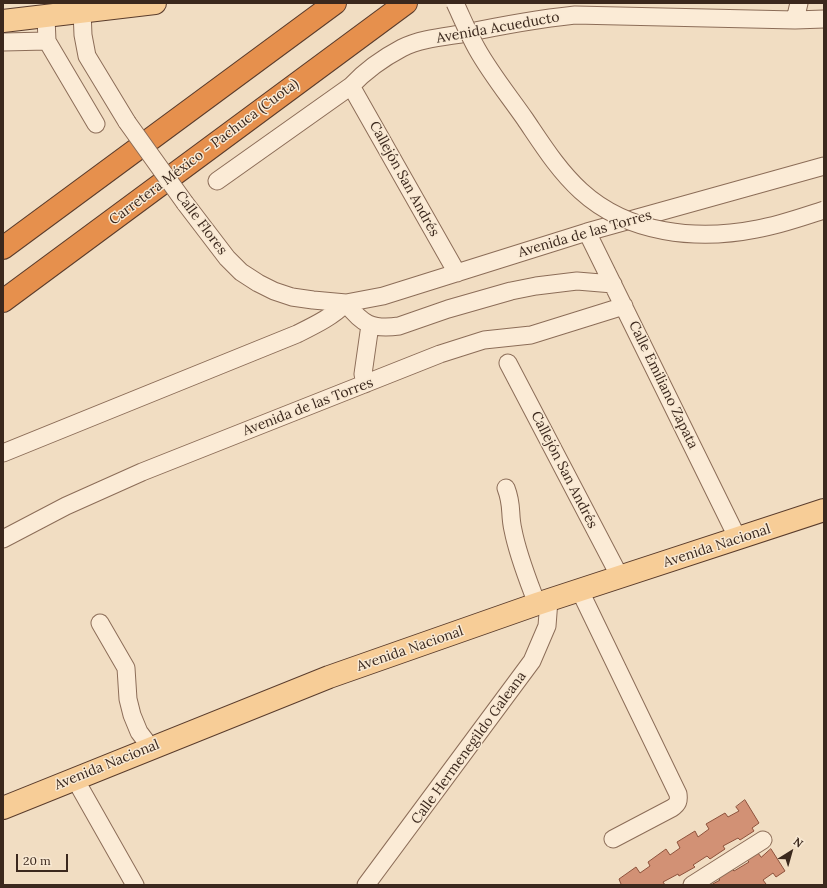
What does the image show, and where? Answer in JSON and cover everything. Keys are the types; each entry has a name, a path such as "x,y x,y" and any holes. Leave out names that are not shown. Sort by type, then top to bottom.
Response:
{"highway":[{"path":"3,248 335,3"},
{"name":"Carretera México - Pachuca (Cuota)","path":"3,301 406,3"}],"main road":[{"path":"3,21 46,17 131,4 155,3"},
{"name":"Avenida Nacional","path":"3,808 329,677 543,602 824,510"}],"street":[{"path":"455,3 477,49 560,170 581,191 608,210 634,222 661,230 694,235 725,234 758,229 824,210"},
{"path":"795,20 798,3"},
{"name":"Avenida Acueducto","path":"217,180 351,86 364,73 381,60 403,47 417,43 540,18 572,9 795,20 824,19"},
{"name":"Calle Flores","path":"82,11 82,35 87,56 127,122 185,203 227,258 241,272 274,291 313,300 346,303"},
{"path":"46,17 48,41 96,124"},
{"path":"3,42 48,41"},
{"name":"Callejón San Andrés","path":"351,86 456,273"},
{"name":"Avenida de las Torres","path":"346,303 383,296 587,232 824,166"},
{"name":"Calle Emiliano Zapata","path":"587,232 738,539"},
{"path":"3,453 297,334 337,313 346,303 355,314 370,325 386,328 399,326 448,309 511,291 536,286 576,281 613,284"},
{"name":"Avenida de las Torres","path":"3,539 66,506 142,472 440,354 484,340 531,335 624,306"},
{"path":"365,384 364,366 370,325"},
{"name":"Callejón San Andrés","path":"508,363 620,577"},
{"path":"506,488 511,500 511,521 517,550 543,602"},
{"path":"580,590 678,794 679,799 672,808 613,839"},
{"name":"Calle Hermenegildo Galeana","path":"366,885 532,661 547,626 543,602"},
{"path":"100,622 126,668 128,699 132,715 139,732 151,748"},
{"path":"75,779 135,885"},
{"path":"692,885 763,840"}],"building":[{"path":"745,800 759,823 752,828 754,831 740,840 738,838 723,846 725,849 710,859 707,856 693,865 695,867 679,876 678,874 663,882 665,885 620,885 619,879 636,867 640,873 650,866 648,862 666,849 670,855 680,848 677,842 695,831 698,837 709,829 706,824 725,813 728,817 739,811 736,807"},
{"path":"771,849 785,871 776,877 773,873 763,880 766,884 711,885 720,880 718,878 732,869 734,871 749,862 747,860 758,853 761,857"}]}
